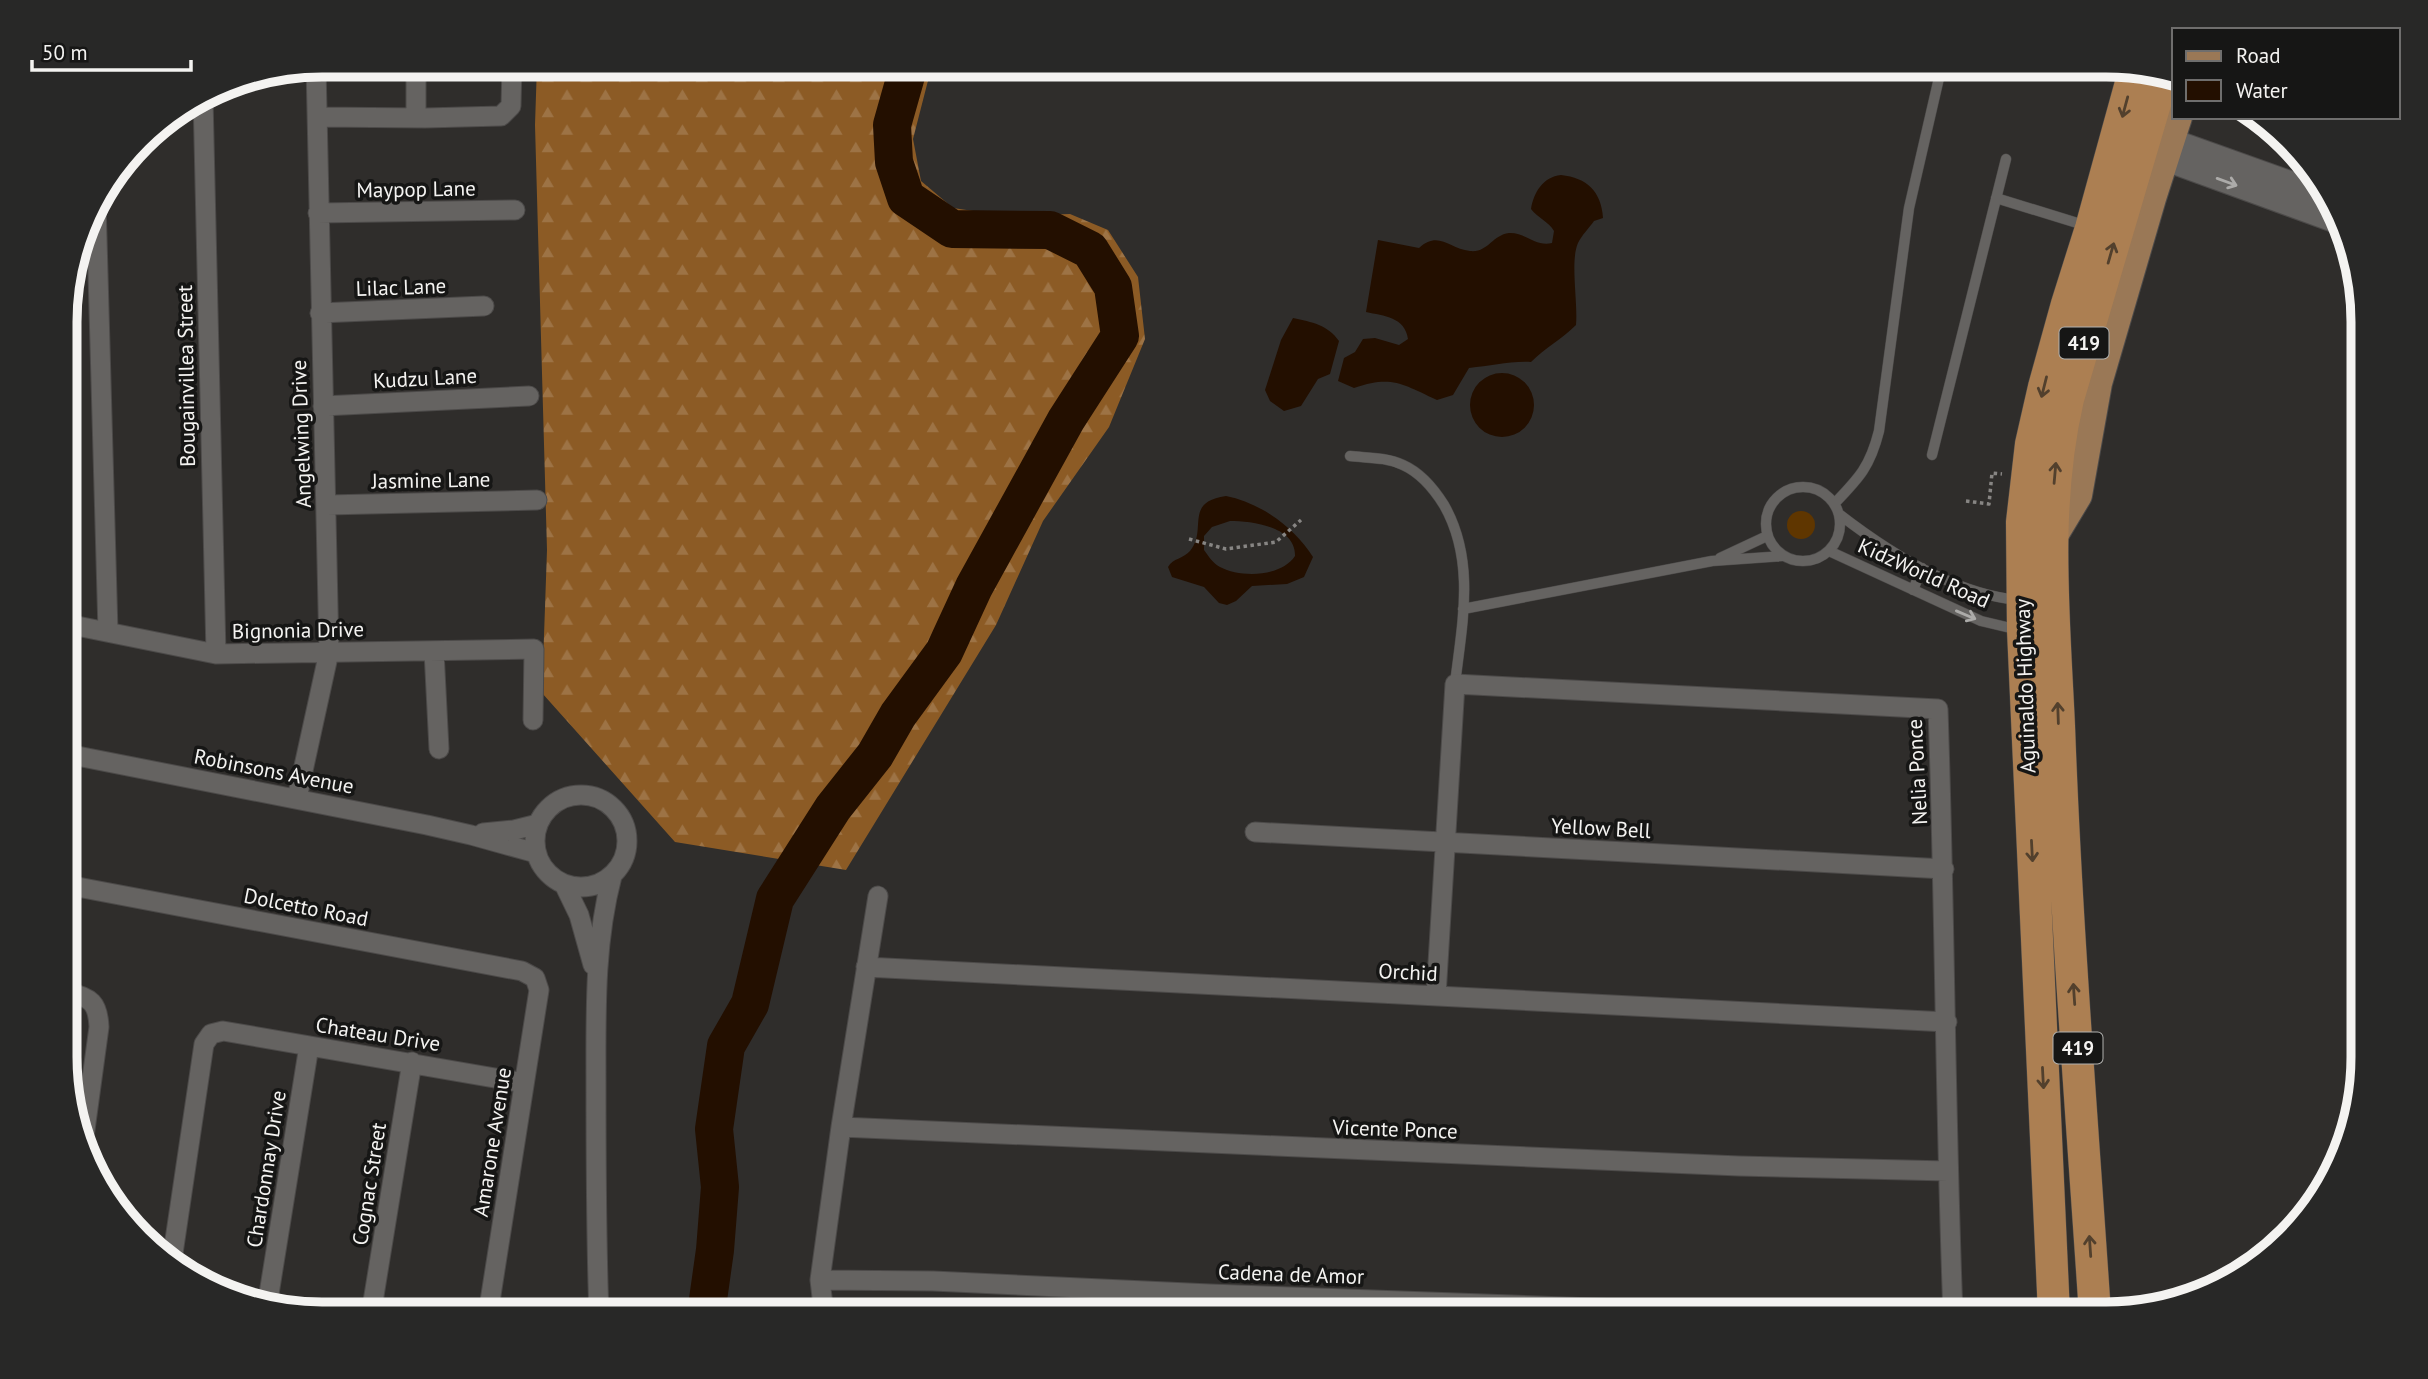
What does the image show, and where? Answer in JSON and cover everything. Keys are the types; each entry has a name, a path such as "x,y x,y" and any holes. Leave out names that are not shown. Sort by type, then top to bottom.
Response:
{"highway":[{"name":"Aguinaldo Highway","path":"2094,1301 2061,781 2022,522 2031,444 2044,387 2132,79"},
{"name":"Aguinaldo Highway","path":"2054,1301 2036,615 2053,534 2054,473 2068,399 2161,83"}],"main road":[{"name":"419","path":"2053,534 2077,495 2097,383 2170,139"}],"street":[{"name":"Angelwing Drive","path":"297,798 329,652 317,77"},
{"path":"415,77 416,118"},
{"path":"319,117 501,116 511,106 512,77"},
{"name":"Bougainvillea Street","path":"203,108 216,654"},
{"path":"2170,139 2313,191"},
{"path":"2170,139 2327,217"},
{"name":"Maypop Lane","path":"318,213 515,210"},
{"path":"97,227 108,632"},
{"name":"Lilac Lane","path":"320,313 484,306"},
{"name":"Kudzu Lane","path":"323,406 528,396"},
{"name":"Jasmine Lane","path":"327,505 537,500"},
{"name":"Bignonia Drive","path":"77,626 216,654 534,649 533,720"},
{"path":"434,651 439,749"},
{"path":"1436,996 1455,684"},
{"name":"Nelia Ponce","path":"1455,684 1938,709 1953,1301"},
{"name":"Robinsons Avenue","path":"77,756 297,798 471,835 537,853"},
{"path":"586,794 601,798 614,807 623,820 628,835 622,864 612,876 601,883 589,887 564,884 542,866 535,839 538,824 545,811 557,801 571,795 586,794"},
{"name":"Robinsons Avenue","path":"471,835 538,824"},
{"name":"Yellow Bell","path":"1255,832 1944,869"},
{"path":"599,1302 596,1226 597,976 603,910 612,876"},
{"path":"564,884 579,915 597,976"},
{"name":"Dolcetto Road","path":"77,887 523,971 535,978"},
{"path":"823,1302 820,1280 878,896"},
{"name":"Orchid","path":"866,967 1947,1023"},
{"name":"Amarone Avenue","path":"490,1302 539,990 535,978"},
{"path":"77,994 94,1003 99,1015 86,1123"},
{"name":"Chateau Drive","path":"173,1251 204,1044 211,1034 223,1031 524,1083"},
{"name":"Chardonnay Drive","path":"269,1296 309,1046"},
{"name":"Cognac Street","path":"373,1302 412,1062"},
{"name":"Vicente Ponce","path":"841,1127 1713,1165 1948,1171"},
{"name":"Cadena de Amor","path":"820,1280 933,1281 1421,1301"}],"lane":[{"path":"1834,503 1860,477 1873,455 1879,431 1909,208 1939,77"},
{"path":"1932,455 2006,159"},
{"path":"1996,198 2091,228"},
{"path":"1350,456 1389,460 1417,473 1437,492 1451,517 1461,548 1465,575 1455,684"},
{"path":"1803,486 1815,489 1834,503 1839,514 1839,534 1829,551 1819,558 1794,561 1773,547 1767,536 1765,524 1772,502 1791,488 1803,486"},
{"name":"KidzWorld Road","path":"1839,514 1872,541 1922,568 2036,615"},
{"path":"1712,561 1767,536"},
{"name":"KidzWorld Road","path":"1829,551 1981,621 2036,615"},
{"path":"1463,609 1712,561 1782,555"},
{"path":"1913,590 1922,568"}],"path":[{"path":"1966,501 1989,504 1992,473 2005,474"},
{"path":"1191,540 1226,549 1276,542 1301,520"}],"green space":[{"path":"537,77 929,77 913,139 921,181 953,208 1007,216 1070,214 1108,230 1138,277 1145,339 1109,427 1043,521 996,625 846,870 675,842 542,693 547,550 535,125"}],"shaded area":[{"path":"1801,511 1811,515 1815,525 1811,535 1801,539 1791,535 1787,525 1791,515"}],"water":[{"path":"1561,175 1578,179 1596,193 1603,218 1594,221 1580,240 1576,251 1576,325 1571,330 1531,362 1469,368 1453,395 1437,400 1397,383 1378,382 1354,388 1338,381 1344,358 1355,352 1363,339 1375,338 1399,345 1408,339 1403,326 1398,322 1366,312 1378,240 1419,248 1426,243 1438,241 1470,251 1486,247 1498,237 1509,233 1540,243 1552,243 1554,231 1531,209 1540,186"},
{"path":"1293,318 1325,328 1339,341 1330,374 1318,379 1301,406 1284,411 1270,401 1265,390 1281,340"},
{"path":"1502,373 1525,382 1534,405 1525,428 1502,437 1479,428 1470,405 1479,382"},
{"path":"1226,496 1239,499 1264,510 1286,526 1313,557 1304,577 1287,584 1252,586 1236,601 1227,605 1219,603 1204,587 1172,577 1168,567 1190,551 1195,543 1200,511 1213,499","holes":["1239,521 1260,524 1280,532 1288,538 1295,556 1280,568 1260,574 1239,573 1220,567 1204,550 1204,536 1212,527"]}],"waterway":[{"path":"708,1302 720,1187 714,1129 726,1046 750,1004 775,899 833,808 875,755 898,715 944,652 974,587 1066,420 1120,336 1113,287 1090,250 1050,230 952,229 906,198 894,162 892,125 906,77"}]}
